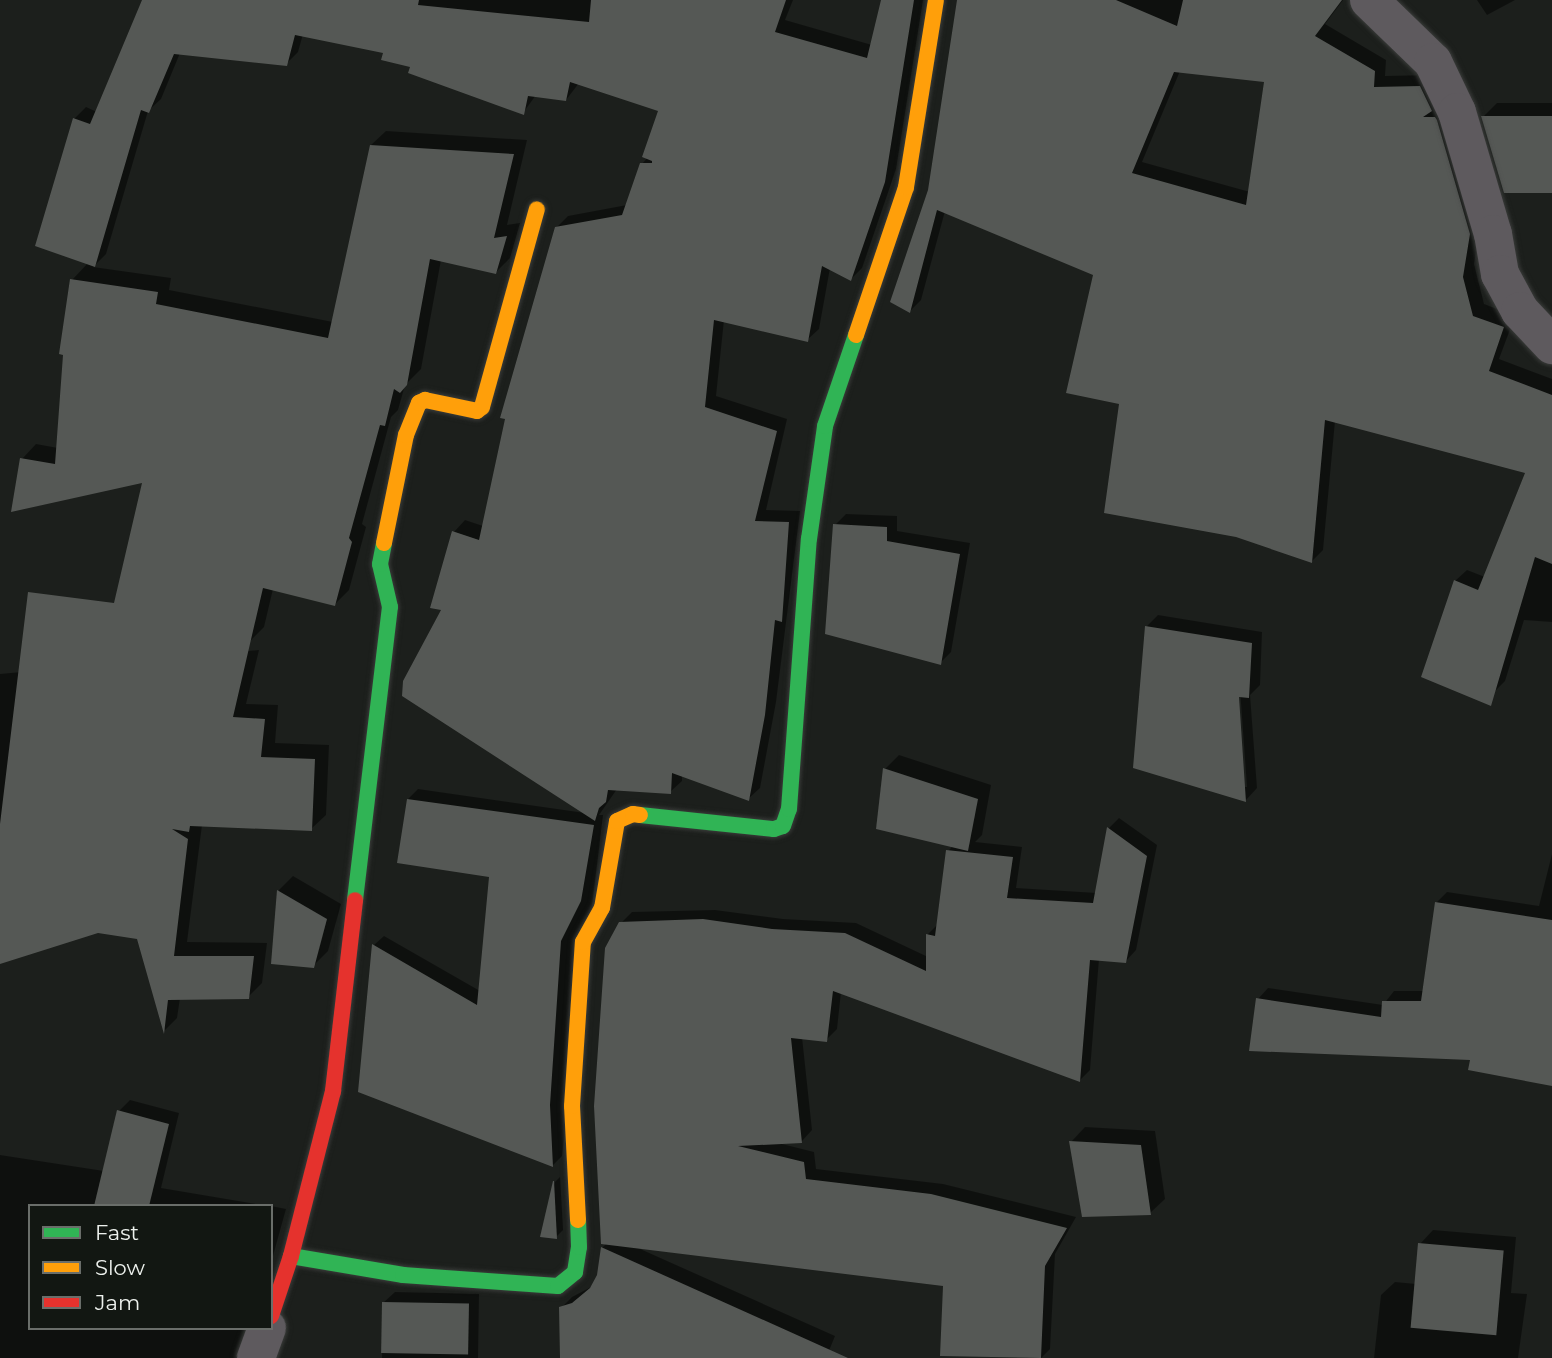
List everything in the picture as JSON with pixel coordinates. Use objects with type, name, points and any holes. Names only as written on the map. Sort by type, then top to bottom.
[{"type":"street","points":[[291,1255],[403,1275],[558,1286],[575,1272],[579,1247],[572,1106],[583,942],[602,908],[617,821],[633,814],[774,830],[783,826],[789,809],[799,707],[809,539],[825,426],[906,187],[936,0]]},
{"type":"street","points":[[1369,0],[1433,62],[1457,112],[1493,234],[1500,274],[1520,312],[1552,345]]},
{"type":"street","points":[[273,1311],[291,1255],[333,1091],[390,607],[380,564],[406,435],[412,415],[419,403],[425,400],[477,411],[482,407],[537,209]]},
{"type":"street","points":[[256,1358],[266,1330]]},
{"type":"building","points":[[142,0],[419,0],[418,5],[589,22],[591,0],[786,0],[775,32],[867,58],[881,0],[914,0],[885,182],[851,281],[822,266],[808,342],[714,320],[705,407],[777,431],[755,521],[789,522],[782,622],[775,620],[765,715],[749,801],[672,773],[671,794],[608,790],[606,802],[599,808],[595,821],[402,696],[403,681],[441,610],[430,608],[452,531],[479,540],[505,419],[500,418],[555,227],[622,215],[640,163],[652,163],[642,157],[658,111],[570,82],[566,101],[528,96],[524,115],[408,73],[410,67],[381,60],[383,53],[295,35],[287,66],[174,54],[149,113],[141,110],[95,267],[35,246],[73,118],[90,124]]},
{"type":"building","points":[[957,0],[1116,0],[1177,26],[1183,0],[1342,0],[1315,36],[1375,71],[1374,87],[1420,86],[1432,111],[1423,117],[1435,117],[1437,120],[1470,234],[1463,277],[1473,316],[1504,327],[1489,371],[1552,395],[1552,564],[1535,557],[1491,706],[1421,677],[1454,580],[1478,590],[1525,473],[1325,420],[1312,563],[1236,537],[1104,513],[1119,404],[1066,393],[1093,275],[937,210],[910,313],[890,302],[928,190]],"holes":[[[1174,72],[1264,82],[1246,205],[1132,173]]]},
{"type":"building","points":[[1481,116],[1552,116],[1552,193],[1504,193]]},
{"type":"building","points":[[370,145],[514,154],[494,238],[507,236],[496,274],[430,259],[407,385],[400,393],[394,389],[385,426],[380,425],[349,538],[352,542],[335,606],[263,588],[233,717],[265,719],[261,757],[315,759],[312,831],[190,826],[189,832],[172,829],[188,839],[174,956],[254,956],[249,999],[168,1000],[164,1034],[137,939],[98,933],[0,964],[0,824],[28,592],[114,603],[142,483],[11,512],[20,458],[55,464],[63,355],[59,354],[70,279],[158,292],[156,304],[328,338]]},
{"type":"building","points":[[833,524],[887,527],[887,541],[960,554],[941,665],[825,634]]},
{"type":"building","points":[[1145,626],[1252,643],[1249,698],[1239,697],[1246,802],[1133,768]]},
{"type":"building","points":[[883,768],[978,799],[968,851],[876,829]]},
{"type":"building","points":[[407,799],[594,825],[581,901],[561,941],[550,1105],[553,1167],[358,1092],[372,944],[477,1005],[489,877],[397,863]]},
{"type":"building","points":[[1107,827],[1147,856],[1126,963],[1090,960],[1080,1082],[833,991],[827,1042],[791,1038],[802,1143],[738,1146],[804,1162],[806,1179],[931,1194],[1067,1228],[1045,1266],[1041,1358],[940,1356],[943,1286],[601,1244],[594,1106],[605,948],[619,922],[703,919],[772,929],[845,933],[926,971],[926,934],[935,936],[946,850],[1013,857],[1007,898],[1093,903]]},
{"type":"building","points":[[277,890],[327,919],[314,968],[271,964]]},
{"type":"building","points":[[1435,902],[1552,920],[1552,1086],[1468,1070],[1470,1060],[1249,1051],[1256,998],[1381,1017],[1382,1001],[1421,1001]]},
{"type":"building","points":[[117,1110],[169,1124],[149,1204],[94,1204]]},
{"type":"building","points":[[1069,1141],[1141,1145],[1151,1215],[1082,1217]]},
{"type":"building","points":[[554,1181],[557,1239],[540,1237]]},
{"type":"building","points":[[1418,1243],[1504,1250],[1496,1335],[1411,1328]]},
{"type":"building","points":[[601,1247],[848,1358],[560,1358],[559,1307],[572,1303],[590,1288],[597,1275]]},
{"type":"building","points":[[382,1302],[469,1304],[468,1355],[381,1353]]},
{"type":"traffic: fast","points":[[640,815],[774,829],[783,826],[789,809],[809,539],[825,426],[856,335]]},
{"type":"traffic: fast","points":[[355,900],[390,607],[380,564],[384,543]]},
{"type":"traffic: fast","points":[[291,1256],[403,1275],[558,1286],[575,1272],[579,1247],[578,1220]]},
{"type":"traffic: slow","points":[[856,335],[906,187],[936,0]]},
{"type":"traffic: slow","points":[[384,543],[406,435],[419,403],[425,400],[477,411],[482,407],[537,209]]},
{"type":"traffic: slow","points":[[578,1220],[572,1106],[583,942],[602,908],[617,821],[633,814],[640,815]]},
{"type":"traffic: jam","points":[[273,1310],[291,1256],[333,1091],[355,900]]}]
